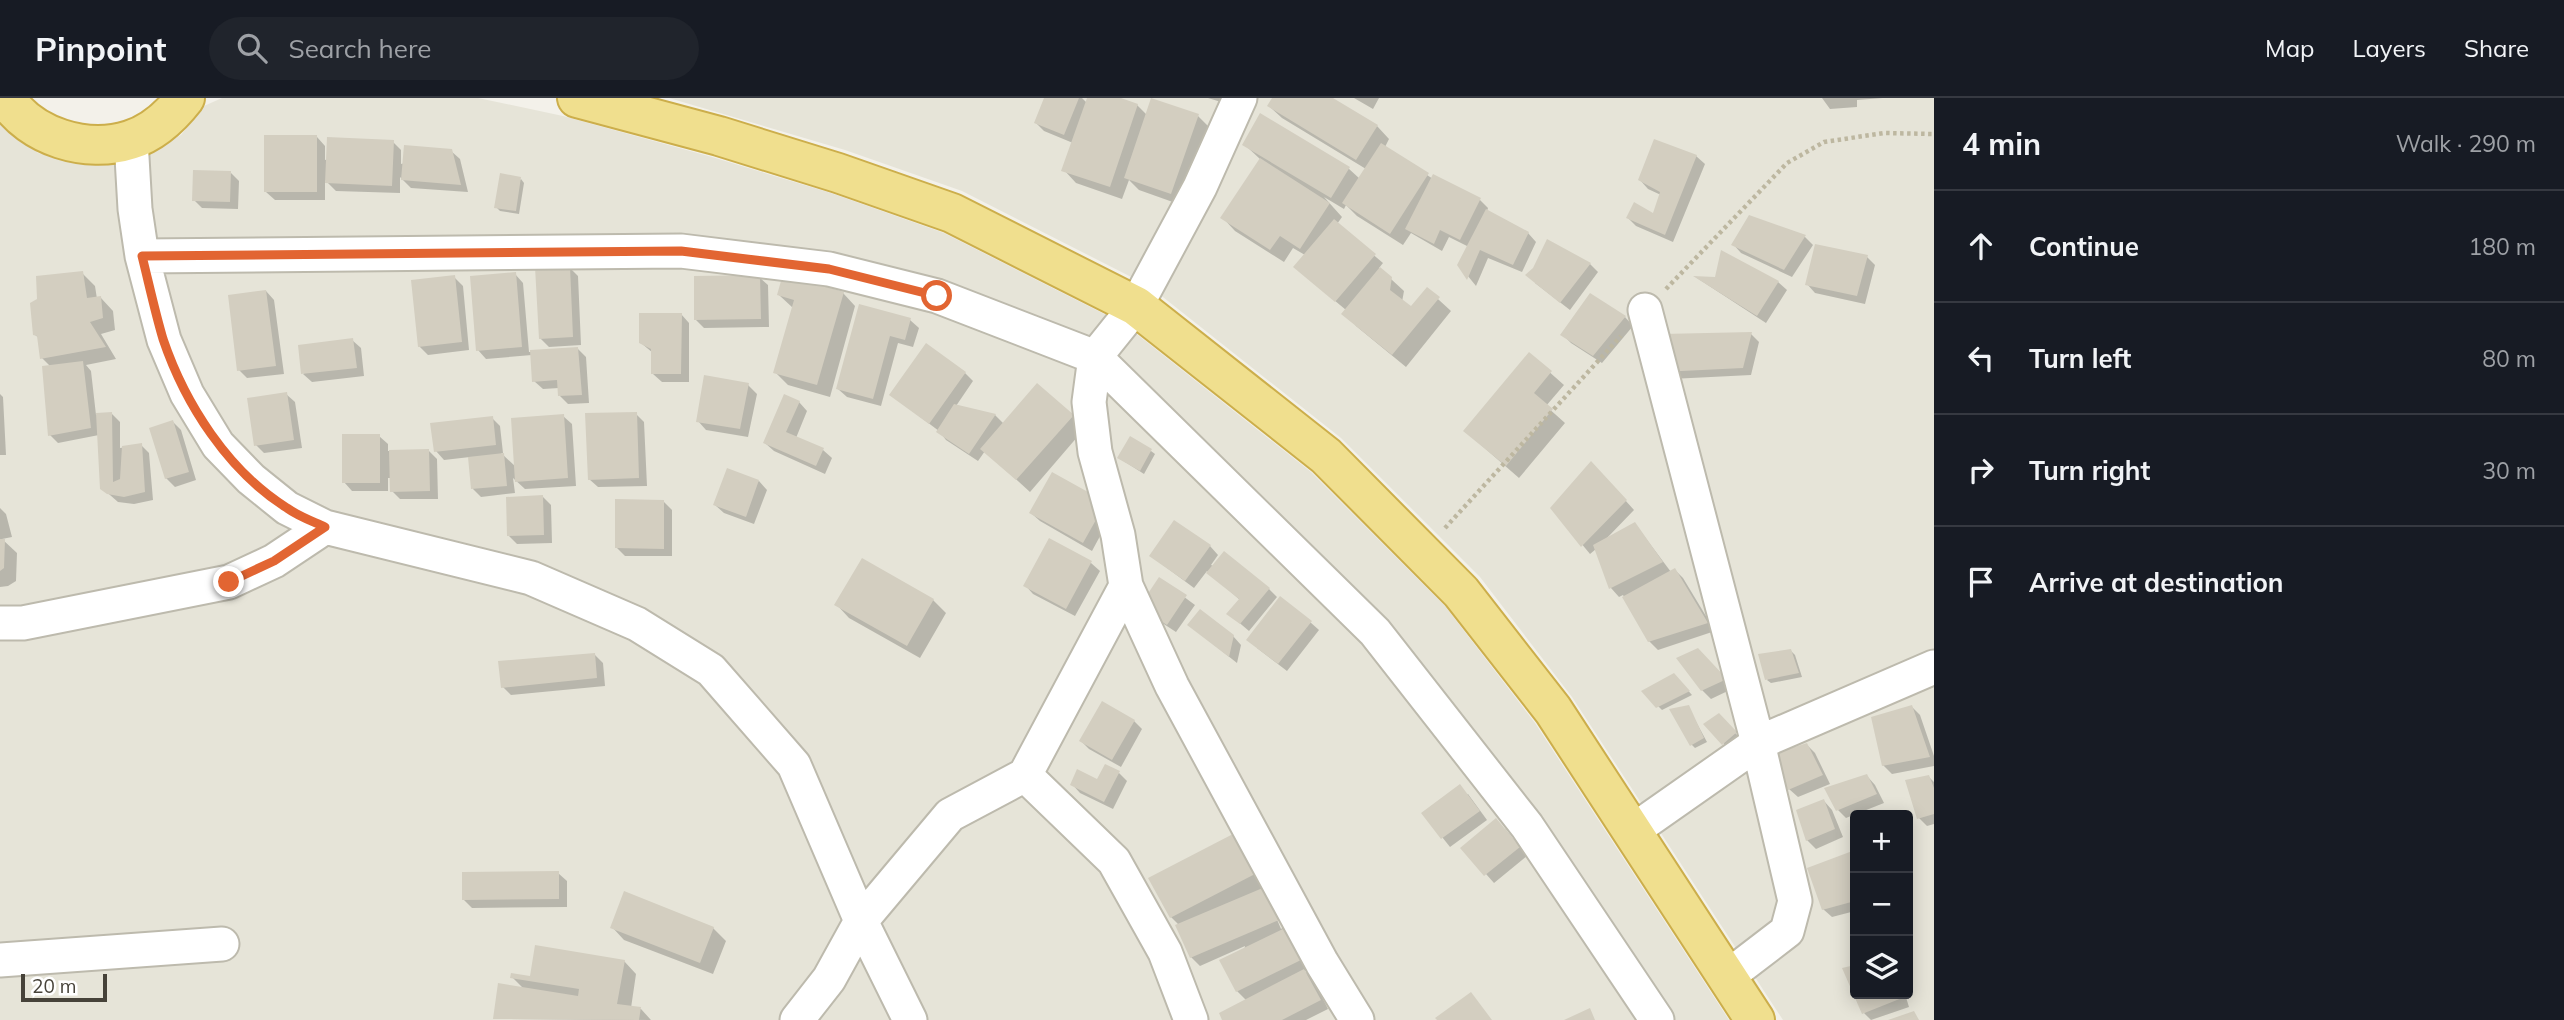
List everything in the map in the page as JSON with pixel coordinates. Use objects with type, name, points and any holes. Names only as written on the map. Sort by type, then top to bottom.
[{"type":"highway","points":[[6,98],[12,109],[47,134],[88,145],[131,140],[169,119],[186,98]]},
{"type":"highway","points":[[577,98],[745,144],[952,213],[1136,306],[1326,456],[1461,592],[1553,710],[1755,1020]]},
{"type":"street","points":[[1240,98],[1200,187],[1136,306],[1095,357],[1089,402],[1095,452],[1118,535],[1126,586],[1172,686],[1322,963],[1357,1020]]},
{"type":"street","points":[[131,140],[135,209],[142,256],[164,340],[187,394],[218,445],[251,479],[287,509],[325,527],[531,578],[637,624],[712,670],[794,765],[861,921],[910,1020]]},
{"type":"street","points":[[142,256],[681,251],[829,269],[923,292],[1095,357],[1375,632],[1527,826],[1657,1020]]},
{"type":"street","points":[[1645,310],[1758,743],[1795,901],[1787,931],[1727,977]]},
{"type":"street","points":[[0,624],[23,623],[229,582],[274,561],[325,527]]},
{"type":"street","points":[[797,1020],[829,979],[861,921],[950,815],[1026,775],[1126,586]]},
{"type":"street","points":[[1631,832],[1758,743],[1934,667]]},
{"type":"street","points":[[1026,775],[1114,861],[1165,952],[1191,1020]]},
{"type":"street","points":[[0,960],[222,944]]},
{"type":"shaded area","points":[[222,98],[478,98],[563,116],[831,193],[944,233],[1124,324],[1311,472],[1445,606],[1535,723],[1729,1020],[0,1020],[0,124],[38,153],[87,165],[137,159],[181,135],[204,106]]},
{"type":"shaded area","points":[[669,98],[1934,98],[1934,1020],[1783,1020],[1572,697],[1480,577],[1341,438],[1149,286],[962,191],[845,150]]},
{"type":"building","points":[[1044,98],[1079,98],[1064,135],[1034,123]]},
{"type":"building","points":[[1087,98],[1121,98],[1138,104],[1110,187],[1061,171]]},
{"type":"building","points":[[1151,98],[1199,114],[1171,194],[1124,178]]},
{"type":"building","points":[[1272,98],[1333,98],[1378,125],[1356,160],[1267,106]]},
{"type":"building","points":[[1260,113],[1350,167],[1331,198],[1242,145]]},
{"type":"building","points":[[264,135],[317,135],[317,192],[264,192]]},
{"type":"building","points":[[327,137],[394,140],[392,186],[325,183]]},
{"type":"building","points":[[1654,139],[1697,155],[1665,235],[1626,218],[1634,202],[1653,213],[1660,192],[1638,180]]},
{"type":"building","points":[[1381,143],[1429,173],[1390,234],[1342,203]]},
{"type":"building","points":[[404,145],[452,149],[461,185],[401,180]]},
{"type":"building","points":[[1260,158],[1330,203],[1300,249],[1280,236],[1270,250],[1220,218]]},
{"type":"building","points":[[193,170],[231,171],[230,202],[192,201]]},
{"type":"building","points":[[500,173],[521,177],[516,211],[494,208]]},
{"type":"building","points":[[1433,174],[1481,198],[1460,240],[1440,230],[1434,244],[1405,229]]},
{"type":"building","points":[[1486,209],[1529,232],[1513,265],[1480,250],[1467,280],[1457,265]]},
{"type":"building","points":[[1749,215],[1806,235],[1784,270],[1731,245]]},
{"type":"building","points":[[1334,219],[1376,254],[1335,302],[1293,267]]},
{"type":"building","points":[[1547,239],[1591,263],[1560,303],[1525,275],[1533,268]]},
{"type":"building","points":[[1815,244],[1868,255],[1857,296],[1805,285]]},
{"type":"building","points":[[1721,250],[1779,281],[1757,316],[1693,276],[1715,277]]},
{"type":"building","points":[[570,266],[573,337],[539,339],[535,267]]},
{"type":"building","points":[[1380,267],[1392,277],[1390,290],[1411,306],[1427,287],[1440,297],[1392,355],[1341,314]]},
{"type":"building","points":[[83,271],[87,298],[101,296],[103,318],[90,322],[106,347],[40,359],[37,336],[33,335],[30,303],[37,299],[36,276]]},
{"type":"building","points":[[516,272],[522,347],[476,351],[470,276]]},
{"type":"building","points":[[783,274],[844,292],[817,385],[773,373],[794,300],[777,295]]},
{"type":"building","points":[[455,275],[462,342],[418,347],[411,280]]},
{"type":"building","points":[[760,275],[761,319],[694,320],[694,276]]},
{"type":"building","points":[[266,290],[276,366],[237,371],[228,295]]},
{"type":"building","points":[[1590,293],[1626,316],[1593,356],[1560,335]]},
{"type":"building","points":[[859,304],[911,318],[905,340],[890,336],[873,399],[836,389]]},
{"type":"building","points":[[639,313],[682,313],[681,374],[651,374],[651,349],[639,343]]},
{"type":"building","points":[[1752,332],[1743,368],[1661,372],[1662,334]]},
{"type":"building","points":[[353,338],[357,368],[301,374],[298,345]]},
{"type":"building","points":[[926,343],[966,372],[929,424],[889,395]]},
{"type":"building","points":[[578,347],[582,395],[558,396],[557,380],[532,382],[530,350]]},
{"type":"building","points":[[1529,352],[1552,371],[1534,393],[1553,409],[1506,466],[1463,431]]},
{"type":"building","points":[[83,361],[91,428],[48,436],[42,366]]},
{"type":"building","points":[[704,375],[749,383],[740,429],[696,422]]},
{"type":"building","points":[[1037,383],[1074,415],[1016,480],[980,449]]},
{"type":"building","points":[[287,392],[294,440],[254,446],[247,398]]},
{"type":"building","points":[[784,394],[800,401],[786,432],[824,448],[816,466],[763,443]]},
{"type":"building","points":[[954,404],[996,414],[969,454],[936,432]]},
{"type":"building","points":[[112,412],[113,482],[120,479],[122,446],[142,443],[145,492],[124,497],[107,494],[100,489],[96,413]]},
{"type":"building","points":[[637,412],[639,478],[588,480],[585,413]]},
{"type":"building","points":[[564,414],[568,478],[515,482],[511,418]]},
{"type":"building","points":[[493,416],[496,445],[434,452],[430,423]]},
{"type":"building","points":[[173,420],[189,472],[165,479],[149,428]]},
{"type":"building","points":[[342,434],[380,434],[380,483],[342,483]]},
{"type":"building","points":[[1130,436],[1152,449],[1140,471],[1117,458]]},
{"type":"building","points":[[429,449],[430,491],[390,492],[389,450]]},
{"type":"building","points":[[504,453],[507,486],[471,489],[468,457]]},
{"type":"building","points":[[1591,461],[1627,500],[1581,547],[1550,508]]},
{"type":"building","points":[[727,468],[759,480],[746,517],[713,505]]},
{"type":"building","points":[[1052,472],[1106,502],[1083,543],[1029,513]]},
{"type":"building","points":[[543,495],[544,535],[507,536],[506,497]]},
{"type":"building","points":[[615,499],[664,500],[664,549],[615,548]]},
{"type":"building","points":[[1174,520],[1211,545],[1185,581],[1149,556]]},
{"type":"building","points":[[1635,522],[1663,562],[1609,589],[1593,545]]},
{"type":"building","points":[[1049,538],[1092,561],[1066,609],[1023,586]]},
{"type":"building","points":[[0,539],[5,539],[4,568],[0,571]]},
{"type":"building","points":[[1224,551],[1270,588],[1240,624],[1226,614],[1239,599],[1206,573]]},
{"type":"building","points":[[862,558],[934,599],[907,646],[834,605]]},
{"type":"building","points":[[1675,568],[1708,623],[1648,642],[1622,597]]},
{"type":"building","points":[[1159,577],[1187,595],[1167,625],[1139,607]]},
{"type":"building","points":[[1280,596],[1312,621],[1278,664],[1246,640]]},
{"type":"building","points":[[1200,609],[1234,635],[1229,657],[1187,625]]},
{"type":"building","points":[[1698,648],[1727,679],[1701,691],[1676,658]]},
{"type":"building","points":[[1791,649],[1799,673],[1765,680],[1758,654]]},
{"type":"building","points":[[595,653],[597,678],[501,688],[498,661]]},
{"type":"building","points":[[1674,673],[1690,691],[1656,708],[1641,691]]},
{"type":"building","points":[[1102,701],[1135,720],[1112,760],[1079,741]]},
{"type":"building","points":[[1689,705],[1704,738],[1690,746],[1669,709]]},
{"type":"building","points":[[1912,705],[1930,757],[1882,766],[1871,717]]},
{"type":"building","points":[[1719,713],[1737,732],[1722,745],[1703,724]]},
{"type":"building","points":[[1807,743],[1823,775],[1788,790],[1773,754]]},
{"type":"building","points":[[1105,764],[1120,771],[1104,802],[1070,785],[1077,769],[1097,779]]},
{"type":"building","points":[[1867,774],[1877,794],[1836,811],[1824,788]]},
{"type":"building","points":[[1929,775],[1934,788],[1934,814],[1917,819],[1905,780]]},
{"type":"building","points":[[1460,784],[1480,811],[1441,839],[1421,813]]},
{"type":"building","points":[[1824,799],[1835,829],[1806,841],[1796,810]]},
{"type":"building","points":[[1496,818],[1520,847],[1484,876],[1460,848]]},
{"type":"building","points":[[1233,834],[1255,874],[1170,918],[1148,878]]},
{"type":"building","points":[[1850,852],[1850,902],[1822,910],[1807,868]]},
{"type":"building","points":[[559,871],[559,899],[462,900],[462,872]]},
{"type":"building","points":[[1265,887],[1279,920],[1190,958],[1175,925]]},
{"type":"building","points":[[624,891],[714,927],[700,963],[610,928]]},
{"type":"building","points":[[1287,927],[1303,959],[1236,992],[1219,960]]},
{"type":"building","points":[[535,945],[625,960],[617,1004],[641,1007],[639,1020],[493,1019],[498,983],[578,996],[579,989],[510,978],[511,973],[530,976]]},
{"type":"building","points":[[1850,966],[1850,986],[1842,968]]},
{"type":"building","points":[[1304,969],[1321,1000],[1282,1020],[1222,1020],[1219,1013]]},
{"type":"building","points":[[1471,992],[1492,1020],[1435,1018]]},
{"type":"building","points":[[1855,999],[1900,999],[1862,1014]]},
{"type":"building","points":[[1590,1008],[1595,1020],[1564,1020]]},
{"type":"building","points":[[1914,1011],[1919,1020],[1888,1020]]},
{"type":"route","points":[[229,582],[274,561],[325,527],[287,509],[251,479],[218,445],[187,394],[164,340],[142,256],[681,251],[829,269],[937,296]]}]
